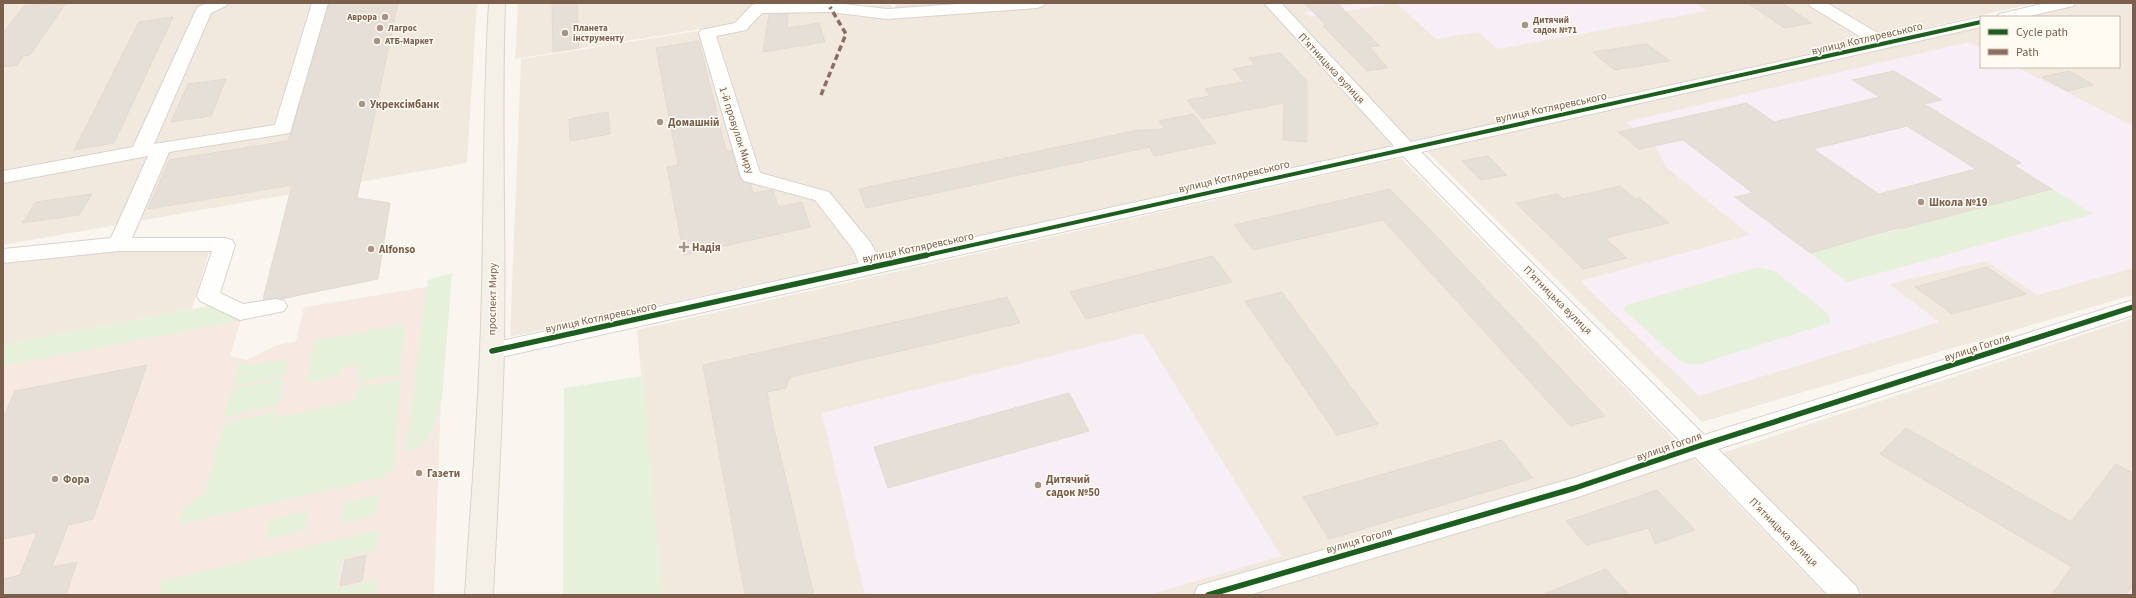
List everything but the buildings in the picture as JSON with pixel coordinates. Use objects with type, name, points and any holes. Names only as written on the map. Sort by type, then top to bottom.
[{"type":"main road","name":"проспект Миру","points":[[479,595],[492,351],[495,167],[494,64],[497,3]]},
{"type":"street","points":[[140,153],[204,10],[220,3]]},
{"type":"street","points":[[3,177],[161,148],[283,130],[320,3]]},
{"type":"street","name":"1-й провулок Миру","points":[[872,267],[863,247],[822,196],[751,177],[707,33],[740,26],[757,6],[830,7],[887,14],[939,7],[1037,3]]},
{"type":"street","name":"Пʼятницька вулиця","points":[[1272,3],[1406,148],[1676,420],[1699,446],[1846,595]]},
{"type":"street","points":[[1816,3],[1884,44]]},
{"type":"street","points":[[2009,16],[2067,3]]},
{"type":"street","name":"вулиця Котляревського","points":[[492,351],[1980,22]]},
{"type":"street","points":[[119,244],[161,148]]},
{"type":"street","points":[[3,256],[119,244],[225,245],[208,296],[240,312],[276,306]]},
{"type":"street","name":"вулиця Гоголя","points":[[1208,595],[1575,488],[1699,446],[2133,307]]},
{"type":"shaded area","points":[[3,3],[477,3],[467,163],[3,245]]},
{"type":"shaded area","points":[[518,3],[753,3],[751,8],[738,23],[515,59]]},
{"type":"shaded area","points":[[895,3],[986,3],[896,9]]},
{"type":"shaded area","points":[[1008,3],[1267,3],[1399,146],[510,337],[521,59],[737,25],[763,6],[845,7],[891,4],[892,11]]},
{"type":"shaded area","points":[[1269,3],[1806,3],[1874,43],[1410,143]]},
{"type":"shaded area","points":[[1362,3],[1396,3],[1310,17],[1305,12]]},
{"type":"shaded area","name":"Дитячий садок №71","points":[[1396,3],[1695,3],[1707,11],[1498,49],[1478,32],[1436,39]]},
{"type":"shaded area","points":[[1823,3],[2036,3],[1882,37]]},
{"type":"shaded area","name":"Школа №19","points":[[2058,3],[2133,3],[2133,295],[1702,422],[1427,152],[1980,21],[1980,68],[2120,68],[2120,16],[2003,16]]},
{"type":"shaded area","name":"Школа №19","points":[[1969,42],[1980,48],[1980,68],[2019,68],[2133,126],[2133,268],[2037,295],[1986,261],[1889,284],[1939,322],[1699,396],[1580,281],[1750,235],[1667,168],[1655,146],[1626,122]]},
{"type":"shaded area","points":[[1401,158],[1826,595],[662,595],[637,330]]},
{"type":"shaded area","points":[[210,249],[192,309],[6,344],[3,346],[3,261],[118,250]]},
{"type":"shaded area","points":[[445,284],[434,595],[3,595],[3,346],[6,344],[214,305],[241,320],[230,356],[247,360],[278,345],[296,341],[304,307]]},
{"type":"shaded area","points":[[2133,318],[2133,595],[1864,595],[1722,453]]},
{"type":"shaded area","name":"Дитячий садок №50","points":[[1143,333],[1281,556],[1148,595],[865,595],[822,413]]},
{"type":"green space","points":[[2052,189],[2093,214],[1847,282],[1810,253]]},
{"type":"green space","points":[[1758,267],[1776,272],[1826,312],[1830,318],[1829,323],[1700,364],[1688,364],[1679,360],[1624,310],[1626,305]]},
{"type":"green space","points":[[452,273],[442,399],[431,431],[426,439],[421,445],[406,451],[428,280]]},
{"type":"green space","points":[[214,305],[241,320],[3,366],[3,346],[6,344]]},
{"type":"green space","points":[[405,324],[400,374],[358,382],[359,364],[341,369],[339,375],[307,382],[315,341]]},
{"type":"green space","points":[[288,360],[284,375],[233,386],[239,362],[249,365]]},
{"type":"green space","points":[[643,376],[662,595],[563,595],[564,388]]},
{"type":"green space","points":[[284,378],[278,405],[224,417],[231,389]]},
{"type":"green space","points":[[401,380],[394,466],[391,472],[384,477],[179,524],[183,509],[206,492],[223,424],[278,411],[276,418],[355,400],[357,388]]},
{"type":"green space","points":[[379,495],[376,514],[341,523],[344,503]]},
{"type":"green space","points":[[308,511],[305,530],[266,539],[270,520]]},
{"type":"green space","points":[[379,530],[376,550],[342,558],[337,589],[377,580],[376,595],[159,595],[162,581]]},
{"type":"marked path","points":[[821,95],[846,34],[830,7]]},
{"type":"cycle path","points":[[492,351],[1980,22]]},
{"type":"cycle path","points":[[1208,595],[1575,488],[1699,446],[2133,307]]},
{"type":"place","name":"Аврора","points":[[385,17]]},
{"type":"place","name":"Дитячий садок №71","points":[[1525,25]]},
{"type":"place","name":"Лагрос","points":[[380,28]]},
{"type":"place","name":"Планета інструменту","points":[[565,33]]},
{"type":"place","name":"АТБ-Маркет","points":[[377,41]]},
{"type":"place","name":"Укрексімбанк","points":[[362,104]]},
{"type":"place","name":"Домашній","points":[[660,122]]},
{"type":"place","name":"Школа №19","points":[[1921,202]]},
{"type":"place","name":"Надія","points":[[684,247]]},
{"type":"place","name":"Alfonso","points":[[371,249]]},
{"type":"place","name":"Газети","points":[[419,473]]},
{"type":"place","name":"Фора","points":[[55,479]]},
{"type":"place","name":"Дитячий садок №50","points":[[1038,485]]}]
